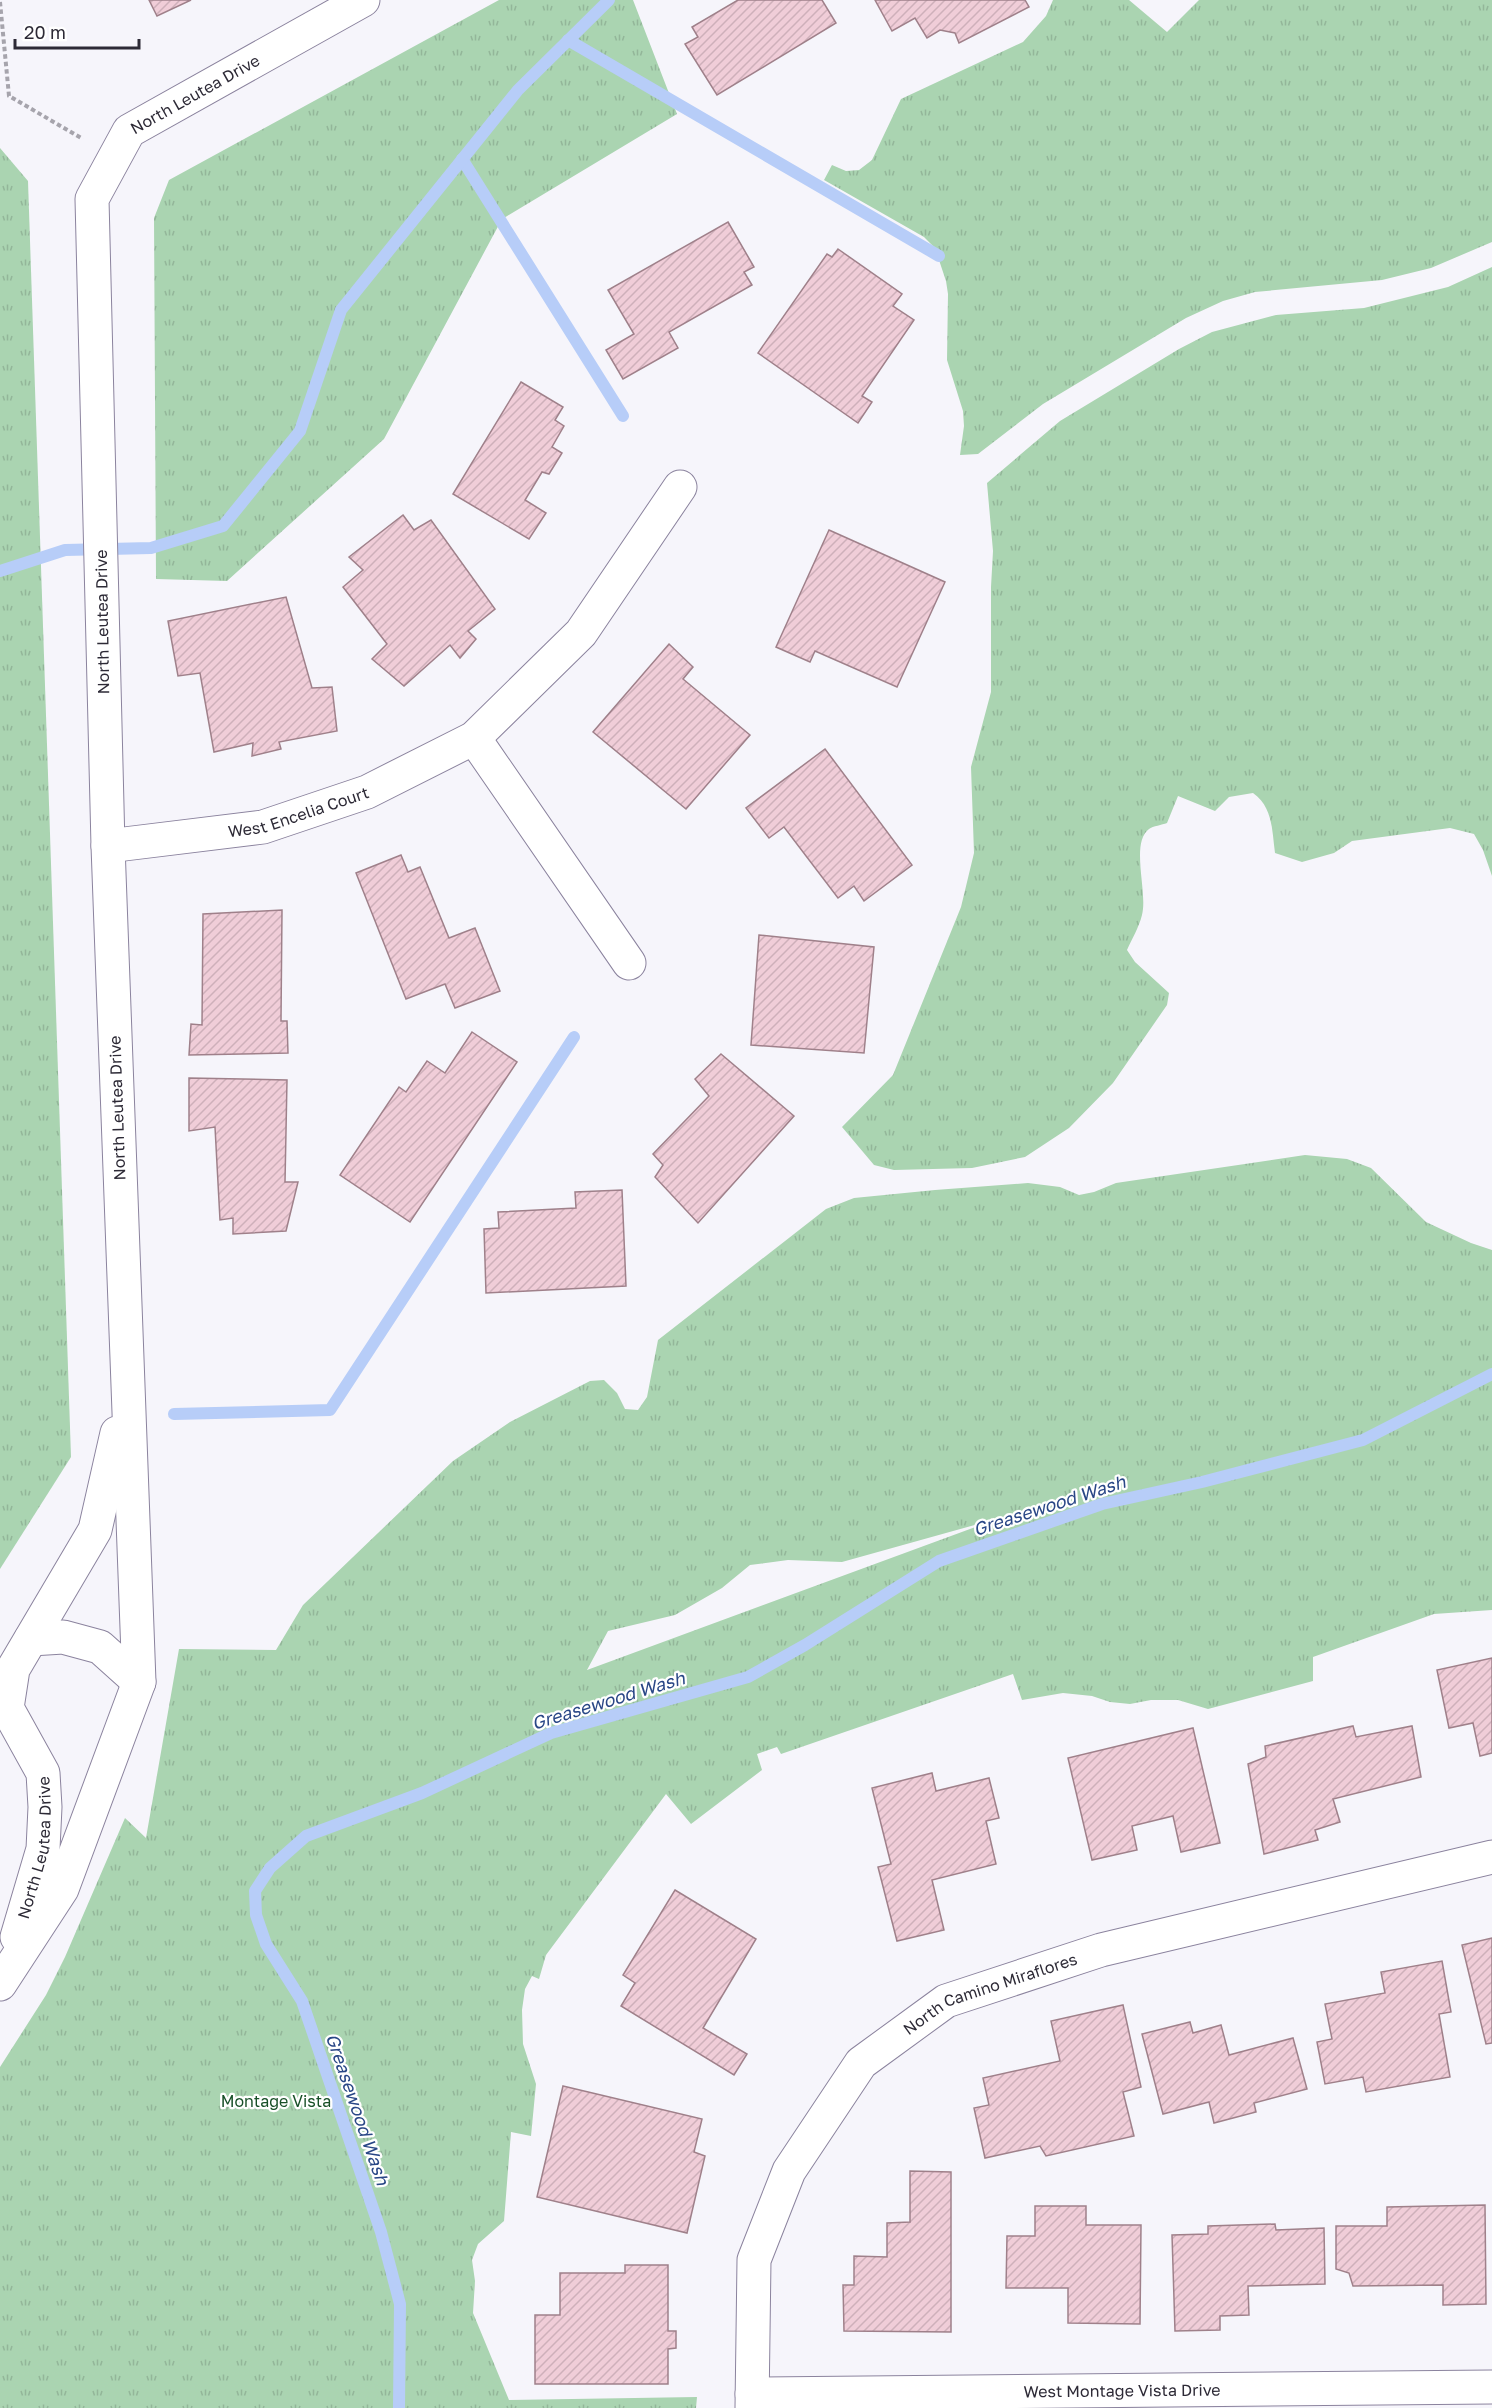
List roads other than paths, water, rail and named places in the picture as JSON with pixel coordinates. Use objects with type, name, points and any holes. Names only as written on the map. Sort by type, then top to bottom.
[{"type":"street","name":"North Leutea Drive","points":[[2,1981],[62,1888],[139,1683],[108,846],[92,199],[129,131],[363,0]]},
{"type":"street","name":"West Encelia Court","points":[[108,846],[263,827],[367,792],[474,738],[581,633],[680,487]]},
{"type":"street","points":[[474,738],[629,963]]},
{"type":"street","name":"North Leutea Drive","points":[[2,1981],[43,1849],[45,1808],[43,1773],[7,1708],[13,1669],[95,1530],[127,1390]]},
{"type":"street","points":[[31,1639],[63,1637],[100,1647],[139,1683]]},
{"type":"street","name":"North Camino Miraflores","points":[[752,2401],[754,2260],[789,2171],[861,2063],[946,2001],[1101,1950],[1492,1857]]},
{"type":"street","name":"West Montage Vista Drive","points":[[752,2401],[1492,2387]]},
{"type":"waterway","points":[[0,571],[65,550],[151,548],[223,526],[300,431],[341,310],[518,90],[609,0]]},
{"type":"waterway","points":[[568,40],[939,256]]},
{"type":"waterway","points":[[462,159],[623,416]]},
{"type":"waterway","points":[[174,1414],[330,1410],[574,1037]]},
{"type":"waterway","name":"Greasewood Wash","points":[[399,2408],[400,2304],[381,2232],[302,2001],[266,1944],[256,1915],[255,1891],[270,1868],[306,1836],[422,1793],[551,1733],[748,1677],[805,1645],[939,1561],[1102,1504],[1202,1482],[1363,1440],[1492,1374]]},
{"type":"park label","name":"Montage Vista","points":[[276,2101]]}]
